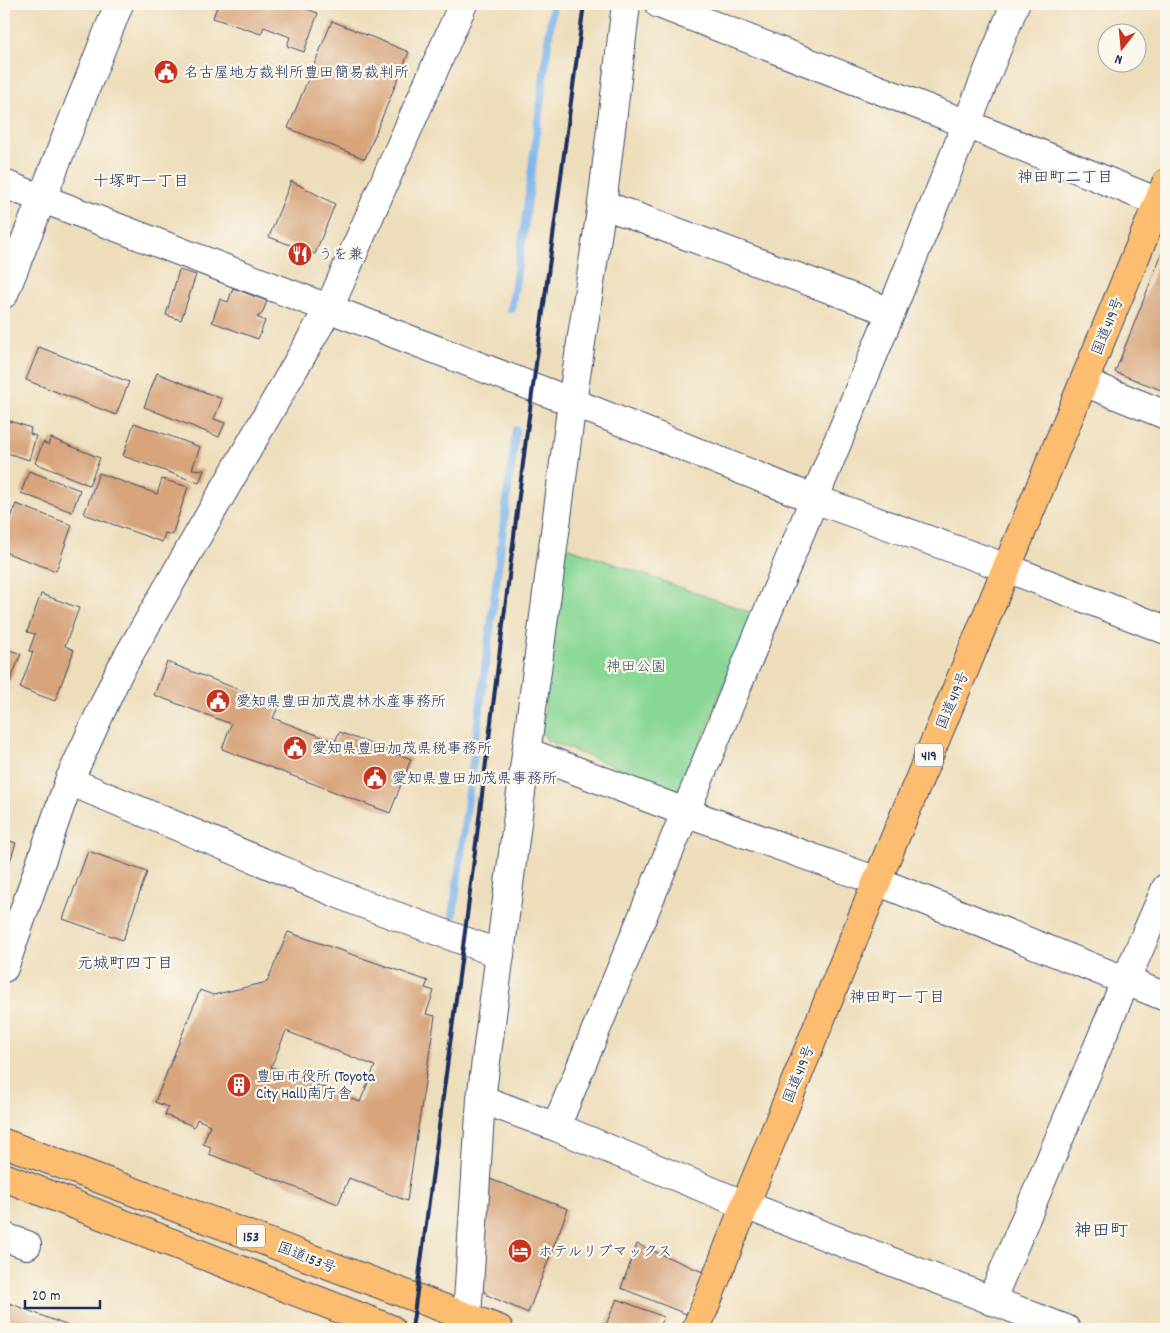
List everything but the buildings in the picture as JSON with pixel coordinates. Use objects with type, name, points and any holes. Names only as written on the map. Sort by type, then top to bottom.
[{"type":"highway","name":"国道419号","points":[[696,1329],[877,881],[1162,192]]},
{"type":"highway","name":"国道153号","points":[[4,1143],[498,1329]]},
{"type":"highway","name":"153","points":[[4,1177],[391,1329]]},
{"type":"street","points":[[4,294],[119,4]]},
{"type":"street","points":[[4,968],[69,782],[119,672],[329,308],[463,4]]},
{"type":"street","points":[[467,1317],[481,1099],[572,402],[602,204],[626,4]]},
{"type":"street","points":[[658,4],[968,124],[1162,192]]},
{"type":"street","points":[[556,1127],[968,124],[1015,4]]},
{"type":"street","points":[[4,184],[572,402],[814,499],[1007,568],[1166,630]]},
{"type":"street","points":[[602,204],[891,312]]},
{"type":"street","points":[[1084,382],[1166,414]]},
{"type":"street","points":[[527,752],[685,812],[877,881],[1166,997]]},
{"type":"street","points":[[69,782],[358,902],[500,954]]},
{"type":"street","points":[[991,1301],[1166,888]]},
{"type":"street","points":[[481,1099],[556,1127],[745,1205],[1066,1329]]},
{"type":"green space","name":"神田公園","points":[[567,547],[752,613],[684,785],[675,790],[547,740],[542,732],[560,572]]},
{"type":"waterway","points":[[511,309],[525,223],[553,4]]},
{"type":"waterway","points":[[453,915],[516,430]]},
{"type":"railway","points":[[412,1329],[466,924],[526,439],[584,4]]},
{"type":"place","name":"名古屋地方裁判所豊田簡易裁判所","points":[[166,72]]},
{"type":"place","name":"うを兼","points":[[300,254]]},
{"type":"place","name":"愛知県豊田加茂農林水産事務所","points":[[218,701]]},
{"type":"place","name":"愛知県豊田加茂県税事務所","points":[[295,748]]},
{"type":"place","name":"愛知県豊田加茂県事務所","points":[[375,778]]},
{"type":"place","name":"豊田市役所 (Toyota City Hall)南庁舎","points":[[239,1085]]},
{"type":"place","name":"ホテルリブマックス","points":[[520,1251]]},
{"type":"district","name":"神田町二丁目","points":[[1065,176]]},
{"type":"district","name":"十塚町一丁目","points":[[141,180]]},
{"type":"district","name":"元城町四丁目","points":[[125,962]]},
{"type":"district","name":"神田町一丁目","points":[[897,996]]},
{"type":"district","name":"神田町","points":[[1101,1230]]}]
